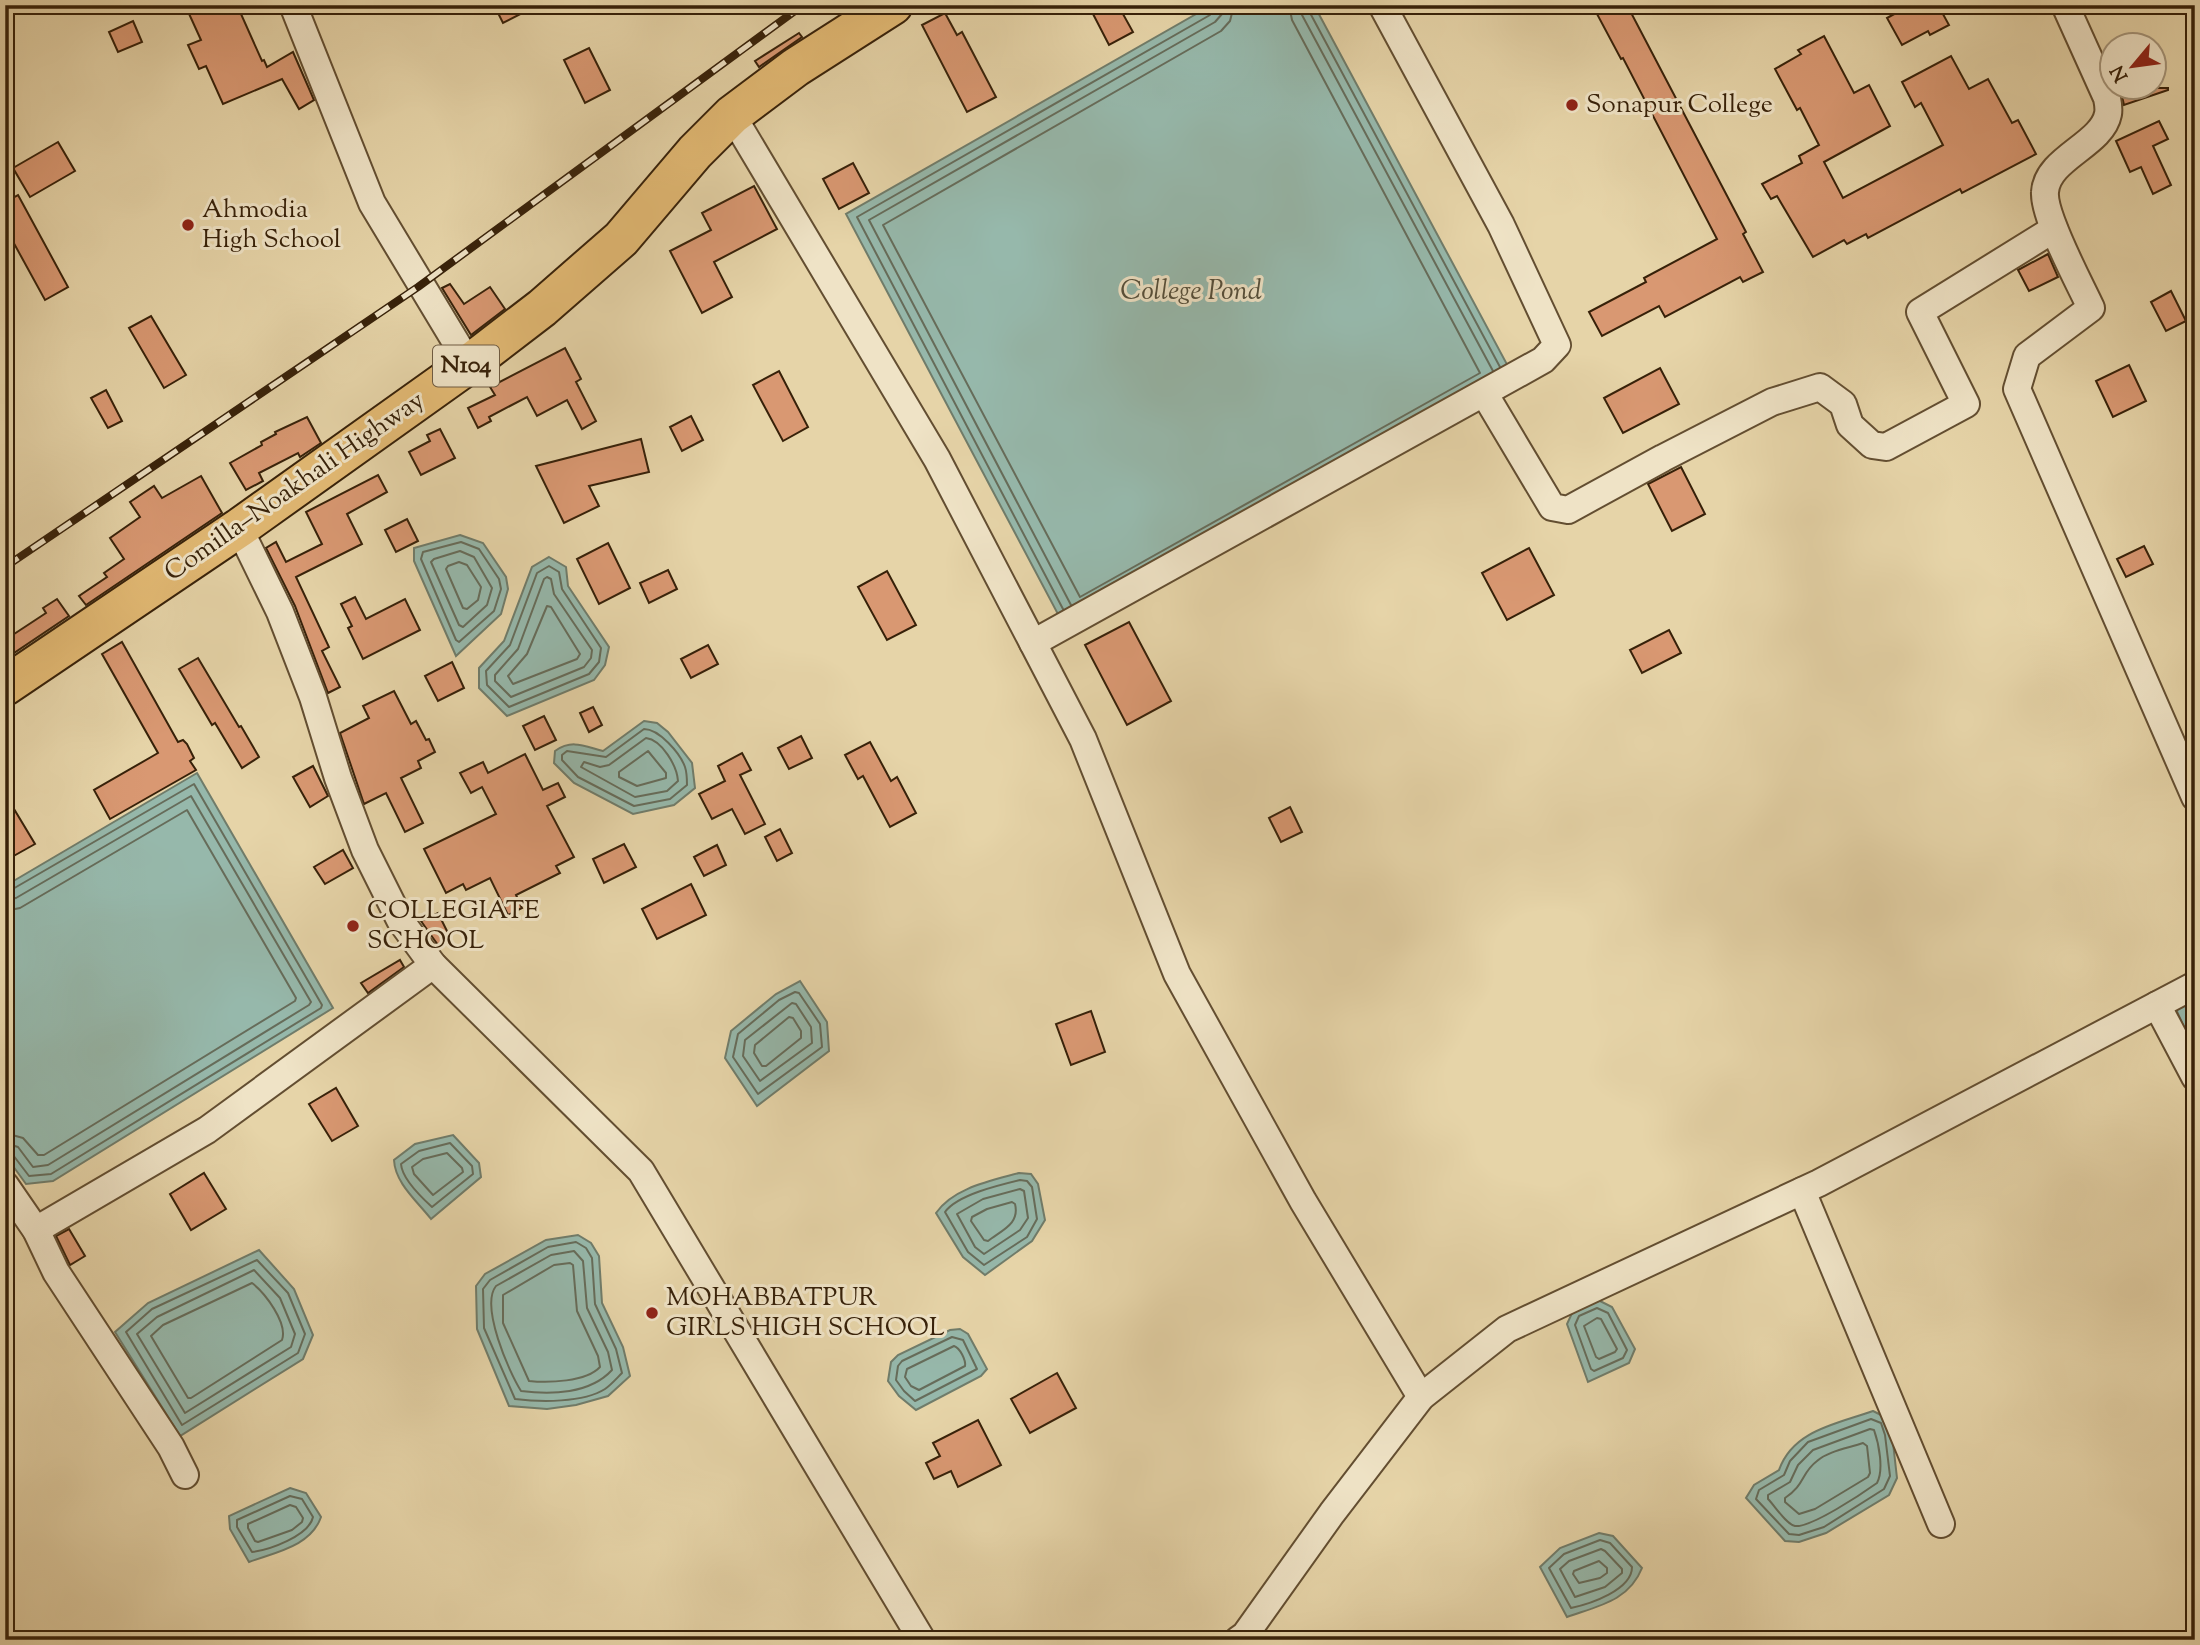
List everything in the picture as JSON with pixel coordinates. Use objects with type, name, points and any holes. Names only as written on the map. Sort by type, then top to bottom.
[{"type":"highway","name":"Comilla–Noakhali Highway","points":[[5,686],[239,528],[542,308],[621,239],[695,152],[732,115],[796,67],[893,5]]},
{"type":"street","points":[[293,5],[372,203],[469,363]]},
{"type":"street","points":[[1033,643],[1543,360],[1557,345],[1501,225],[1382,5]]},
{"type":"street","points":[[2065,5],[2107,98],[2109,113],[2103,126],[2050,176],[2045,194],[2054,229],[2091,309],[2027,356],[2017,389],[2195,797]]},
{"type":"street","points":[[732,115],[937,459],[1083,739],[1177,974],[1303,1201],[1421,1397]]},
{"type":"street","points":[[1490,403],[1552,507],[1568,510],[1772,402],[1820,387],[1843,404],[1850,425],[1872,445],[1886,447],[1966,404],[1920,312],[2054,229]]},
{"type":"street","points":[[239,528],[280,612],[309,685],[338,778],[365,849],[400,920],[433,965],[641,1171],[922,1640]]},
{"type":"street","points":[[36,1230],[207,1130],[433,965]]},
{"type":"street","points":[[1244,1638],[1332,1513],[1421,1397],[1507,1329],[1802,1191],[2195,985]]},
{"type":"street","points":[[2157,1004],[2195,1077]]},
{"type":"street","points":[[5,1185],[36,1230],[56,1272],[171,1447],[185,1475]]},
{"type":"street","points":[[1802,1191],[1941,1524]]},
{"type":"water","name":"College Pond","points":[[1212,5],[1314,5],[1517,383],[1069,635],[846,214]]},
{"type":"water","points":[[460,535],[483,543],[506,577],[508,589],[501,614],[456,656],[414,561],[414,548]]},
{"type":"water","points":[[549,557],[566,567],[568,586],[609,647],[605,665],[594,680],[507,716],[479,688],[479,668],[504,641],[532,567]]},
{"type":"water","points":[[644,721],[657,723],[668,732],[692,763],[695,788],[674,805],[633,814],[574,783],[554,763],[555,751],[561,747],[578,745],[603,751]]},
{"type":"water","points":[[197,773],[333,1008],[53,1181],[26,1184],[5,1155],[5,886]]},
{"type":"water","points":[[800,981],[827,1022],[829,1051],[757,1106],[725,1058],[731,1031],[776,994]]},
{"type":"water","points":[[2195,993],[2195,1053],[2176,1009]]},
{"type":"water","points":[[453,1135],[479,1163],[481,1177],[431,1219],[402,1184],[394,1160],[415,1144]]},
{"type":"water","points":[[1019,1173],[1031,1174],[1038,1184],[1045,1220],[1032,1241],[985,1275],[963,1257],[936,1213],[943,1204],[962,1191]]},
{"type":"water","points":[[578,1235],[591,1243],[599,1256],[602,1303],[623,1347],[630,1376],[608,1396],[576,1405],[547,1409],[509,1406],[477,1329],[476,1286],[485,1274],[546,1240]]},
{"type":"water","points":[[259,1250],[294,1289],[313,1335],[303,1359],[180,1436],[115,1332],[148,1303]]},
{"type":"water","points":[[1598,1300],[1612,1307],[1635,1349],[1629,1363],[1588,1382],[1567,1324],[1573,1311]]},
{"type":"water","points":[[960,1329],[968,1334],[987,1369],[981,1376],[916,1410],[899,1396],[888,1381],[891,1362],[898,1355],[950,1330]]},
{"type":"water","points":[[1873,1411],[1887,1418],[1892,1434],[1897,1478],[1889,1495],[1826,1533],[1799,1542],[1785,1541],[1746,1498],[1754,1485],[1779,1470],[1786,1457],[1805,1437]]},
{"type":"water","points":[[290,1488],[306,1493],[321,1517],[316,1527],[291,1547],[249,1562],[230,1529],[229,1516]]},
{"type":"water","points":[[1599,1533],[1613,1536],[1642,1568],[1621,1595],[1567,1617],[1540,1567],[1560,1548]]},
{"type":"building","points":[[185,5],[237,5],[262,61],[264,60],[267,67],[293,52],[314,100],[299,109],[282,79],[223,104],[206,66],[199,69],[188,45],[201,40]]},
{"type":"building","points":[[494,5],[538,5],[503,23]]},
{"type":"building","points":[[1099,5],[1118,5],[1133,32],[1109,45],[1091,10]]},
{"type":"building","points":[[1614,5],[1627,5],[1746,232],[1743,234],[1763,272],[1743,282],[1740,277],[1665,317],[1659,306],[1602,336],[1589,312],[1646,282],[1644,278],[1717,239],[1623,58],[1621,59],[1597,14]]},
{"type":"building","points":[[1919,5],[1938,5],[1949,25],[1930,35],[1928,31],[1902,45],[1887,18],[1907,7],[1909,11]]},
{"type":"building","points":[[945,13],[957,35],[962,32],[996,97],[967,112],[922,25]]},
{"type":"building","points":[[133,21],[142,42],[118,52],[109,32]]},
{"type":"building","points":[[799,33],[802,37],[759,67],[755,61]]},
{"type":"building","points":[[1824,36],[1854,93],[1869,85],[1890,126],[1824,162],[1843,198],[1943,145],[1921,103],[1915,107],[1902,82],[1951,56],[1969,89],[1988,79],[2012,123],[2018,120],[2036,154],[1962,193],[1960,189],[1868,238],[1866,234],[1847,244],[1844,240],[1813,257],[1777,196],[1771,199],[1762,184],[1802,163],[1799,156],[1819,145],[1775,69],[1801,54],[1798,50]]},
{"type":"building","points":[[589,48],[610,90],[585,103],[564,60]]},
{"type":"building","points":[[2159,121],[2168,139],[2153,146],[2171,185],[2153,194],[2141,167],[2130,172],[2116,141]]},
{"type":"building","points":[[58,142],[75,171],[30,197],[13,168]]},
{"type":"building","points":[[853,163],[869,193],[839,209],[823,179]]},
{"type":"building","points":[[754,186],[777,229],[714,262],[732,297],[702,313],[670,251],[711,230],[702,213]]},
{"type":"building","points":[[18,195],[68,287],[45,300],[5,227],[5,202]]},
{"type":"building","points":[[2048,254],[2058,277],[2029,291],[2018,270]]},
{"type":"building","points":[[450,284],[464,304],[490,287],[505,309],[471,335],[442,288]]},
{"type":"building","points":[[2171,291],[2186,321],[2166,331],[2151,302]]},
{"type":"building","points":[[151,316],[186,375],[164,388],[129,328]]},
{"type":"building","points":[[565,348],[581,379],[576,382],[596,421],[582,429],[567,400],[537,416],[527,397],[489,417],[491,421],[478,428],[468,408],[495,395],[490,387]]},
{"type":"building","points":[[2129,365],[2146,401],[2113,417],[2096,381]]},
{"type":"building","points":[[1660,368],[1679,404],[1623,433],[1604,398]]},
{"type":"building","points":[[779,371],[808,427],[783,441],[753,385]]},
{"type":"building","points":[[106,390],[122,421],[108,428],[91,398]]},
{"type":"building","points":[[691,416],[703,440],[682,451],[670,427]]},
{"type":"building","points":[[307,417],[321,443],[300,457],[298,453],[259,473],[263,481],[246,490],[230,463],[262,445],[261,442],[276,434],[275,432]]},
{"type":"building","points":[[440,429],[455,458],[421,475],[409,452],[430,441],[427,435]]},
{"type":"building","points":[[641,439],[649,472],[589,486],[599,506],[564,523],[536,466]]},
{"type":"building","points":[[1681,467],[1705,514],[1672,531],[1648,484]]},
{"type":"building","points":[[378,475],[387,492],[347,514],[362,544],[296,577],[329,647],[322,651],[340,687],[328,693],[295,606],[266,548],[276,542],[286,562],[322,544],[306,512]]},
{"type":"building","points":[[201,476],[222,513],[86,605],[79,596],[107,577],[104,573],[124,559],[110,538],[140,517],[130,502],[154,486],[162,498]]},
{"type":"building","points":[[407,519],[418,541],[396,552],[385,530]]},
{"type":"building","points":[[608,543],[630,588],[599,604],[577,559]]},
{"type":"building","points":[[2144,546],[2153,564],[2126,577],[2117,559]]},
{"type":"building","points":[[1529,548],[1554,595],[1507,620],[1482,573]]},
{"type":"building","points":[[668,570],[677,589],[649,603],[640,583]]},
{"type":"building","points":[[887,571],[916,625],[887,640],[858,587]]},
{"type":"building","points":[[355,597],[366,619],[405,599],[420,630],[363,659],[348,628],[352,626],[341,604]]},
{"type":"building","points":[[57,599],[69,616],[5,659],[5,640],[46,613],[43,608]]},
{"type":"building","points":[[1129,622],[1171,701],[1127,725],[1085,645]]},
{"type":"building","points":[[1669,630],[1681,653],[1642,673],[1630,650]]},
{"type":"building","points":[[122,642],[178,742],[183,740],[187,744],[194,758],[190,761],[196,770],[110,819],[94,790],[158,753],[102,654]]},
{"type":"building","points":[[708,645],[718,664],[691,678],[681,659]]},
{"type":"building","points":[[198,658],[259,757],[242,768],[215,723],[212,725],[179,669]]},
{"type":"building","points":[[452,662],[464,688],[438,701],[425,676]]},
{"type":"building","points":[[394,691],[411,724],[416,721],[435,752],[418,761],[421,768],[401,778],[423,823],[405,832],[386,793],[364,804],[340,733],[369,718],[363,706]]},
{"type":"building","points":[[593,707],[602,725],[589,732],[580,713]]},
{"type":"building","points":[[544,716],[556,740],[535,750],[523,726]]},
{"type":"building","points":[[801,736],[812,758],[789,769],[778,748]]},
{"type":"building","points":[[870,742],[891,781],[897,777],[916,813],[890,827],[863,776],[858,779],[845,755]]},
{"type":"building","points":[[742,753],[751,770],[740,775],[765,824],[745,834],[732,809],[712,819],[699,794],[725,781],[718,766]]},
{"type":"building","points":[[525,754],[543,790],[558,783],[565,797],[547,806],[574,857],[556,866],[560,873],[516,895],[522,908],[508,915],[490,878],[466,890],[463,884],[446,893],[424,849],[496,814],[482,787],[471,793],[460,773],[483,762],[488,773]]},
{"type":"building","points":[[313,766],[328,796],[310,807],[293,777]]},
{"type":"building","points":[[5,794],[35,844],[10,858],[5,850]]},
{"type":"building","points":[[1290,807],[1302,832],[1281,842],[1269,818]]},
{"type":"building","points":[[780,829],[792,853],[777,861],[765,837]]},
{"type":"building","points":[[624,844],[636,867],[604,883],[593,859]]},
{"type":"building","points":[[717,845],[726,865],[704,876],[694,857]]},
{"type":"building","points":[[343,850],[353,868],[325,884],[314,867]]},
{"type":"building","points":[[691,884],[706,915],[657,939],[642,909]]},
{"type":"building","points":[[438,913],[451,939],[438,945],[421,921]]},
{"type":"building","points":[[400,960],[404,967],[368,993],[361,983]]},
{"type":"building","points":[[1091,1011],[1105,1052],[1071,1065],[1056,1024]]},
{"type":"building","points":[[336,1088],[358,1126],[332,1141],[309,1104]]},
{"type":"building","points":[[204,1173],[226,1209],[191,1230],[170,1194]]},
{"type":"building","points":[[69,1229],[85,1256],[70,1265],[56,1236]]},
{"type":"building","points":[[1057,1373],[1076,1408],[1030,1433],[1011,1399]]},
{"type":"building","points":[[978,1420],[1001,1465],[958,1487],[951,1471],[934,1479],[926,1463],[940,1456],[933,1443]]},
{"type":"railway","points":[[5,567],[418,287],[803,5]]},
{"type":"place","name":"Sonapur College","points":[[1572,105]]},
{"type":"place","name":"Ahmodia High School","points":[[188,225]]},
{"type":"place","name":"COLLEGIATE SCHOOL","points":[[353,926]]},
{"type":"place","name":"MOHABBATPUR GIRLS HIGH SCHOOL","points":[[652,1313]]}]
